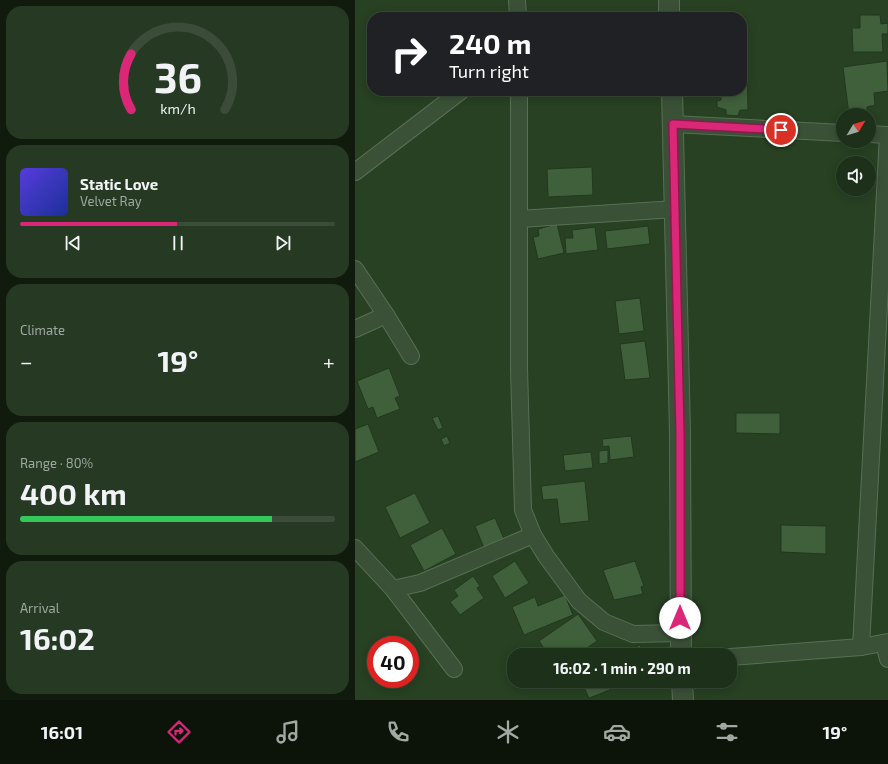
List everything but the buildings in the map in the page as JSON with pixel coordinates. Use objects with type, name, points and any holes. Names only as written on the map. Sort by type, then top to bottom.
[{"type":"street","points":[[517,0],[518,12]]},
{"type":"street","points":[[669,0],[669,12]]},
{"type":"street","points":[[355,172],[454,96]]},
{"type":"street","points":[[519,96],[519,369],[523,510],[533,535],[579,601],[604,622],[633,634],[680,633]]},
{"type":"street","points":[[672,96],[680,433],[681,648]]},
{"type":"street","points":[[673,124],[836,133]]},
{"type":"street","points":[[861,646],[888,135],[876,134]]},
{"type":"street","points":[[519,219],[675,209]]},
{"type":"street","points":[[355,270],[386,315],[411,356]]},
{"type":"street","points":[[355,329],[386,315]]},
{"type":"street","points":[[393,589],[421,583],[533,535]]},
{"type":"street","points":[[355,548],[393,589],[454,669]]},
{"type":"street","points":[[737,656],[886,643],[888,660]]},
{"type":"street","points":[[682,688],[683,700]]},
{"type":"route","points":[[680,618],[680,433],[673,124],[781,130]]}]
